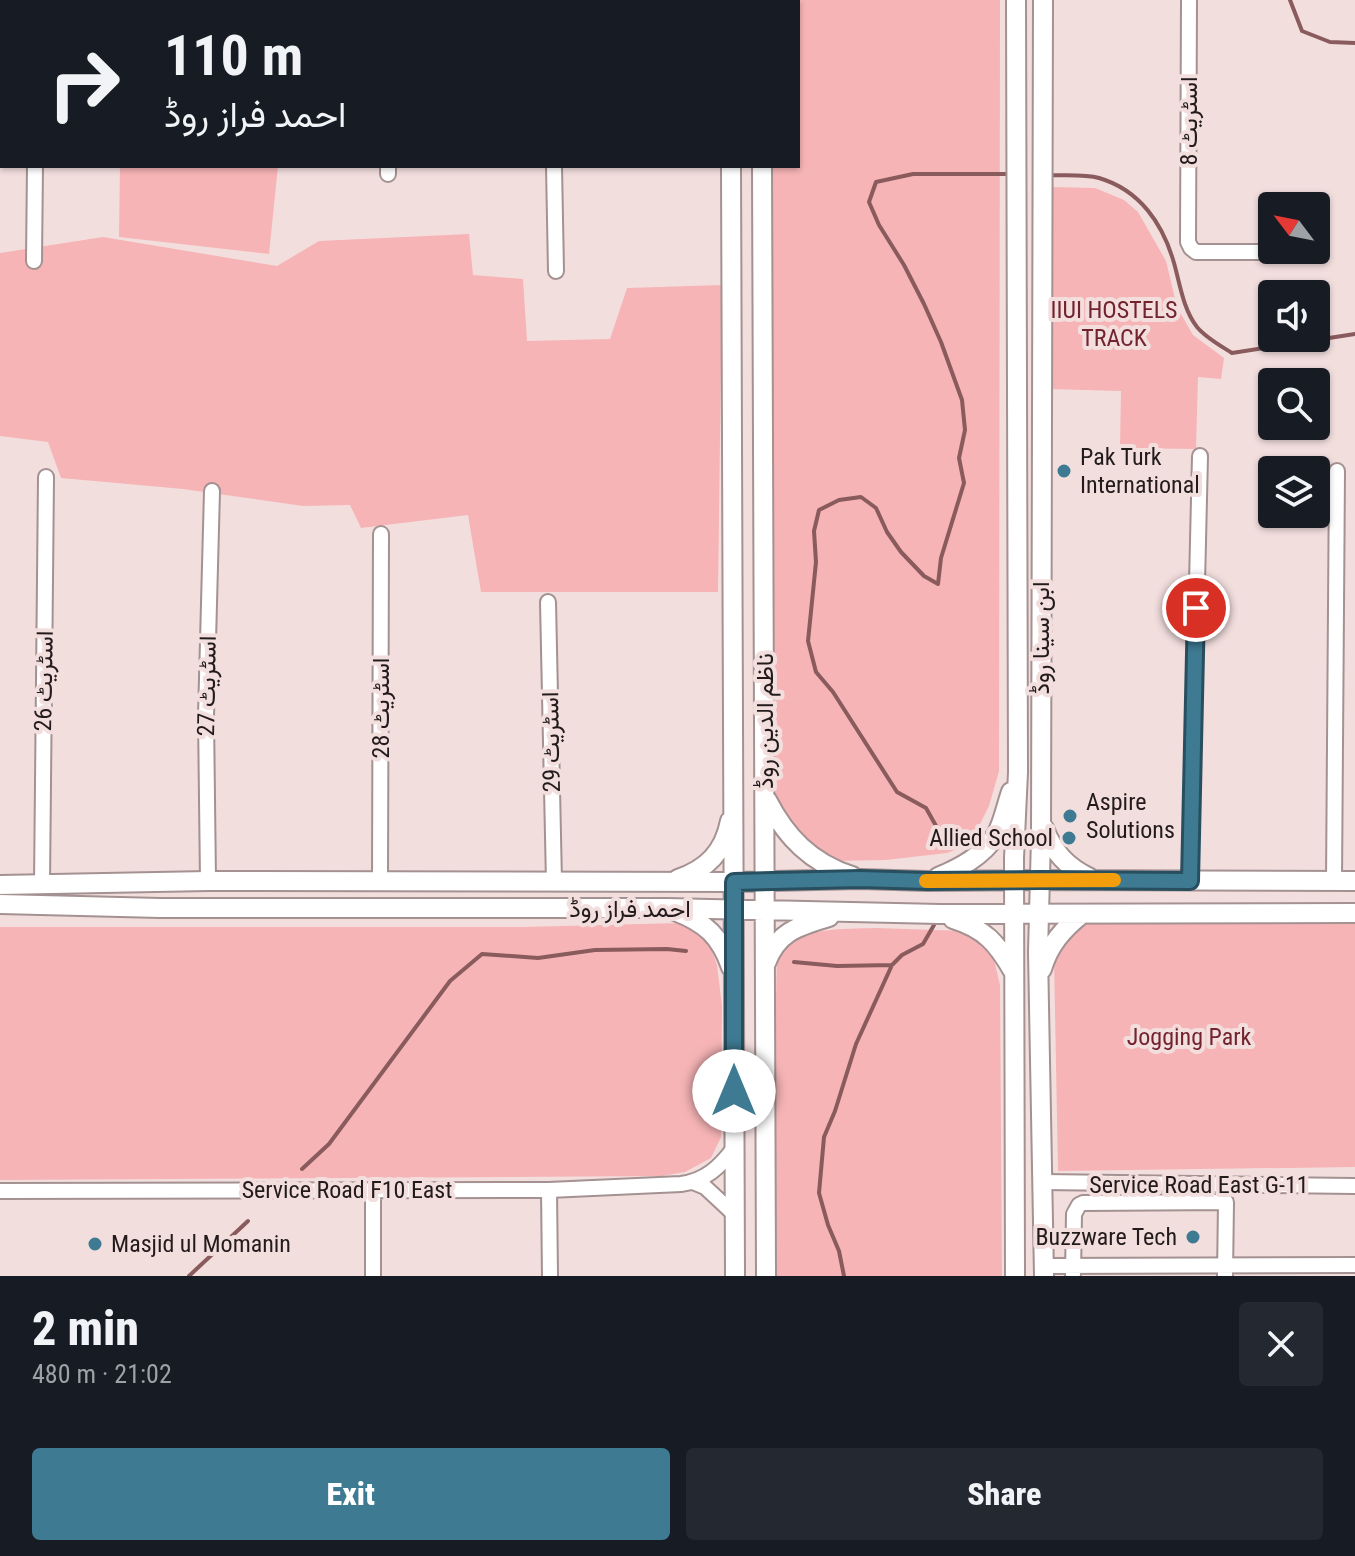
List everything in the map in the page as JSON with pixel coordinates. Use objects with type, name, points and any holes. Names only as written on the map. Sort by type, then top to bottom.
[{"type":"main road","name":"ابن سینا روڈ","points":[[1015,1276],[1014,880],[1018,772],[1016,0]]},
{"type":"main road","name":"ابن سینا روڈ","points":[[1043,0],[1039,980],[1044,1271]]},
{"type":"main road","name":"ناظم الدین روڈ","points":[[731,168],[735,1276]]},
{"type":"main road","name":"ناظم الدین روڈ","points":[[762,168],[766,1276]]},
{"type":"main road","points":[[1017,386],[1041,386]]},
{"type":"main road","points":[[928,881],[959,868],[985,849],[997,834],[1018,772]]},
{"type":"main road","points":[[765,797],[793,841],[835,871],[860,879]]},
{"type":"main road","points":[[672,882],[697,872],[715,856],[728,832],[734,800]]},
{"type":"main road","points":[[1041,818],[1049,841],[1062,860],[1076,872],[1093,880]]},
{"type":"main road","name":"احمد فراز روڈ","points":[[0,885],[208,881],[734,882],[860,879],[1355,881]]},
{"type":"main road","name":"احمد فراز روڈ","points":[[0,904],[160,908],[667,908],[940,914],[1355,913]]},
{"type":"main road","points":[[667,908],[695,919],[712,931],[726,952],[735,977]]},
{"type":"main road","points":[[765,966],[772,948],[785,934],[844,913]]},
{"type":"main road","points":[[940,914],[968,924],[989,937],[1003,953],[1014,974]]},
{"type":"main road","points":[[1039,980],[1053,944],[1082,914]]},
{"type":"main road","points":[[1014,1059],[1040,1057]]},
{"type":"main road","points":[[1015,1207],[1043,1206]]},
{"type":"street","name":"اسٹریٹ 8","points":[[1189,0],[1188,242],[1196,252],[1258,252]]},
{"type":"street","points":[[34,261],[35,168]]},
{"type":"street","points":[[554,168],[556,271]]},
{"type":"street","points":[[1190,881],[1200,456]]},
{"type":"street","points":[[1334,882],[1337,471]]},
{"type":"street","name":"اسٹریٹ 26","points":[[42,885],[46,477]]},
{"type":"street","name":"اسٹریٹ 27","points":[[208,881],[206,716],[212,491]]},
{"type":"street","name":"اسٹریٹ 28","points":[[380,882],[381,534]]},
{"type":"street","name":"اسٹریٹ 29","points":[[548,602],[554,882]]},
{"type":"street","points":[[693,1182],[722,1164],[734,1148]]},
{"type":"street","points":[[693,1182],[705,1187],[734,1214]]},
{"type":"street","name":"Service Road F10 East","points":[[0,1191],[549,1190],[693,1182]]},
{"type":"street","name":"Service Road East G-11","points":[[1043,1182],[1355,1186]]},
{"type":"street","points":[[373,1190],[373,1276]]},
{"type":"street","points":[[549,1190],[550,1276]]},
{"type":"street","points":[[1072,1271],[1074,1214],[1079,1205],[1088,1202],[1226,1202],[1225,1271]]},
{"type":"street","points":[[1044,1271],[1336,1271],[1355,1265]]},
{"type":"green space","points":[[800,0],[1000,0],[999,771],[989,806],[978,828],[966,846],[947,853],[886,860],[834,861],[794,835],[773,802],[769,168],[800,168]]},
{"type":"green space","points":[[120,168],[278,168],[269,254],[119,237]]},
{"type":"green space","name":"IIUI HOSTELS TRACK","points":[[1049,187],[1095,188],[1124,200],[1138,212],[1166,261],[1177,307],[1193,335],[1224,358],[1221,379],[1198,377],[1196,449],[1120,448],[1121,391],[1049,389]]},
{"type":"green space","points":[[469,234],[473,275],[523,279],[527,341],[610,339],[627,288],[722,285],[718,592],[481,592],[468,515],[361,528],[350,505],[303,506],[183,489],[61,478],[48,442],[0,436],[0,253],[103,237],[277,266],[319,241]]},
{"type":"green space","name":"Jogging Park","points":[[1053,906],[1355,906],[1355,1167],[1058,1171]]},
{"type":"green space","points":[[681,923],[706,934],[717,965],[722,1006],[721,1137],[711,1158],[685,1172],[662,1176],[0,1180],[0,927],[522,927]]},
{"type":"green space","points":[[876,928],[964,931],[991,947],[1000,985],[1002,1276],[774,1276],[777,950],[812,933]]},
{"type":"waterway","points":[[1290,0],[1302,31],[1330,42],[1355,43]]},
{"type":"waterway","points":[[940,833],[926,808],[897,792],[833,692],[816,672],[808,641],[816,562],[814,531],[819,510],[839,500],[861,497],[876,508],[901,552],[924,576],[938,584],[941,558],[964,483],[959,458],[965,430],[962,400],[924,304],[869,202],[876,182],[913,174],[1013,174]]},
{"type":"waterway","points":[[1050,175],[1099,178],[1114,183],[1138,200],[1163,235],[1192,320],[1205,335],[1232,353],[1355,334]]},
{"type":"waterway","points":[[844,1276],[839,1251],[819,1193],[824,1137],[856,1044],[892,965],[902,955],[923,944],[934,925]]},
{"type":"waterway","points":[[302,1169],[329,1144],[450,981],[482,954],[538,958],[595,950],[686,951]]},
{"type":"waterway","points":[[794,962],[837,966],[892,965]]},
{"type":"waterway","points":[[189,1276],[248,1221]]},
{"type":"slow traffic","points":[[926,881],[1114,880]]},
{"type":"place","name":"Pak Turk International","points":[[1064,471]]},
{"type":"place","name":"Aspire Solutions","points":[[1070,816]]},
{"type":"place","name":"Allied School","points":[[1069,838]]},
{"type":"place","name":"Buzzware Tech","points":[[1193,1237]]},
{"type":"place","name":"Masjid ul Momanin","points":[[95,1244]]},
{"type":"route","points":[[734,1091],[734,882],[860,879],[1190,881],[1196,608]]}]
